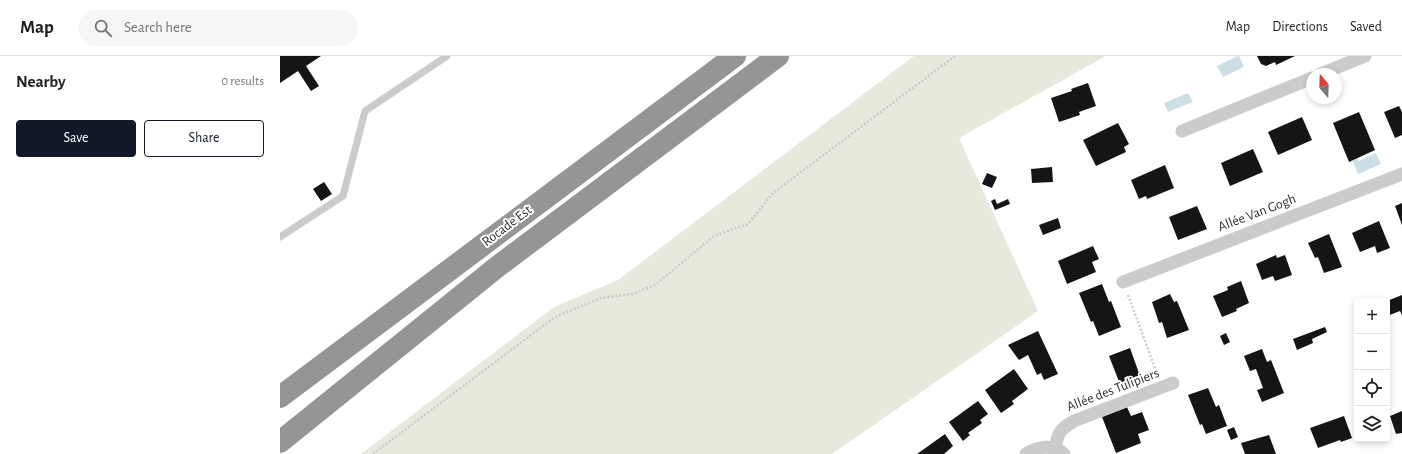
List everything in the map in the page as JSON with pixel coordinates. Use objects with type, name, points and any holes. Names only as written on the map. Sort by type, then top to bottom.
[{"type":"highway","name":"Rocade Est","points":[[280,397],[734,56]]},
{"type":"highway","name":"Rocade Est","points":[[430,320],[497,267],[778,56]]},
{"type":"highway","points":[[280,432],[430,320]]},
{"type":"highway","points":[[280,442],[430,320]]},
{"type":"street","points":[[1336,68],[1365,56]]},
{"type":"street","points":[[1182,131],[1306,80]]},
{"type":"street","name":"Allée Van Gogh","points":[[1123,282],[1402,174]]},
{"type":"street","name":"Allée des Tulipiers","points":[[1026,454],[1043,446],[1060,451],[1058,434],[1066,425],[1173,383]]},
{"type":"lane","points":[[280,236],[343,196],[365,111],[447,56]]},
{"type":"path","points":[[373,454],[555,317],[601,298],[633,294],[655,285],[714,236],[748,224],[772,193],[955,56]]},
{"type":"path","points":[[1123,282],[1156,371]]},
{"type":"shaded area","points":[[914,56],[1106,56],[959,138],[1038,311],[832,454],[361,454],[554,307],[618,280]]},
{"type":"shaded area","points":[[1238,56],[1244,67],[1223,77],[1217,66]]},
{"type":"shaded area","points":[[1188,93],[1193,102],[1168,112],[1164,103]]},
{"type":"shaded area","points":[[1376,153],[1381,164],[1358,174],[1352,160],[1357,158],[1359,161]]},
{"type":"building","points":[[280,56],[321,56],[306,66],[319,86],[311,91],[298,71],[280,83]]},
{"type":"building","points":[[1257,56],[1295,56],[1276,65],[1275,62],[1266,66],[1261,64]]},
{"type":"building","points":[[1088,83],[1096,106],[1079,112],[1080,115],[1059,122],[1051,98],[1072,91],[1071,89]]},
{"type":"building","points":[[1399,106],[1402,112],[1402,135],[1395,138],[1384,112]]},
{"type":"building","points":[[1359,112],[1375,150],[1349,162],[1333,123]]},
{"type":"building","points":[[1302,117],[1312,140],[1278,155],[1268,132]]},
{"type":"building","points":[[1118,123],[1129,144],[1124,147],[1126,152],[1096,166],[1083,140]]},
{"type":"building","points":[[1253,149],[1263,172],[1230,186],[1221,163]]},
{"type":"building","points":[[1165,165],[1174,188],[1147,199],[1146,196],[1139,199],[1131,180]]},
{"type":"building","points":[[1052,167],[1053,182],[1032,183],[1031,169]]},
{"type":"building","points":[[987,173],[997,177],[992,188],[982,184]]},
{"type":"building","points":[[324,182],[332,194],[321,201],[313,189]]},
{"type":"building","points":[[995,199],[997,204],[1008,199],[1010,204],[995,210],[991,201]]},
{"type":"building","points":[[1402,203],[1402,225],[1395,206]]},
{"type":"building","points":[[1197,206],[1207,229],[1178,240],[1169,217]]},
{"type":"building","points":[[1058,218],[1061,228],[1043,235],[1039,225]]},
{"type":"building","points":[[1379,221],[1390,248],[1377,253],[1375,246],[1360,252],[1352,233]]},
{"type":"building","points":[[1329,234],[1342,267],[1324,273],[1318,257],[1315,258],[1308,243]]},
{"type":"building","points":[[1093,246],[1099,259],[1092,262],[1096,272],[1067,284],[1058,261]]},
{"type":"building","points":[[1276,255],[1277,258],[1285,255],[1292,275],[1275,281],[1273,276],[1262,280],[1256,264]]},
{"type":"building","points":[[1241,281],[1249,303],[1236,309],[1237,311],[1222,317],[1213,296],[1228,290],[1227,287]]},
{"type":"building","points":[[1102,284],[1109,302],[1111,301],[1121,327],[1099,336],[1093,321],[1091,322],[1079,293]]},
{"type":"building","points":[[1170,294],[1174,302],[1177,301],[1189,330],[1167,338],[1162,322],[1159,323],[1152,302]]},
{"type":"building","points":[[1402,295],[1402,315],[1400,311],[1390,315],[1390,300]]},
{"type":"building","points":[[1325,327],[1327,332],[1312,339],[1313,343],[1297,350],[1293,339]]},
{"type":"building","points":[[1038,331],[1058,374],[1044,380],[1041,373],[1037,375],[1028,355],[1019,360],[1008,345]]},
{"type":"building","points":[[1226,333],[1230,342],[1224,345],[1220,336]]},
{"type":"building","points":[[1130,348],[1140,376],[1120,384],[1109,356]]},
{"type":"building","points":[[1262,349],[1267,362],[1271,360],[1284,393],[1262,402],[1257,390],[1263,388],[1256,369],[1250,371],[1244,356]]},
{"type":"building","points":[[1014,369],[1028,389],[1012,401],[1014,404],[1001,413],[985,390]]},
{"type":"building","points":[[1208,388],[1216,407],[1219,405],[1227,426],[1206,434],[1202,424],[1200,425],[1188,395]]},
{"type":"building","points":[[978,401],[988,414],[980,420],[982,423],[968,433],[970,435],[963,441],[949,422]]},
{"type":"building","points":[[1127,407],[1131,416],[1142,412],[1149,430],[1138,434],[1141,443],[1116,453],[1102,417]]},
{"type":"building","points":[[1402,411],[1402,433],[1396,434],[1390,416]]},
{"type":"building","points":[[1344,416],[1352,438],[1341,442],[1340,440],[1318,448],[1310,428]]},
{"type":"building","points":[[1234,427],[1238,437],[1231,440],[1227,430]]},
{"type":"building","points":[[945,434],[953,446],[944,454],[917,454]]},
{"type":"building","points":[[1269,435],[1276,454],[1245,454],[1241,443]]}]
